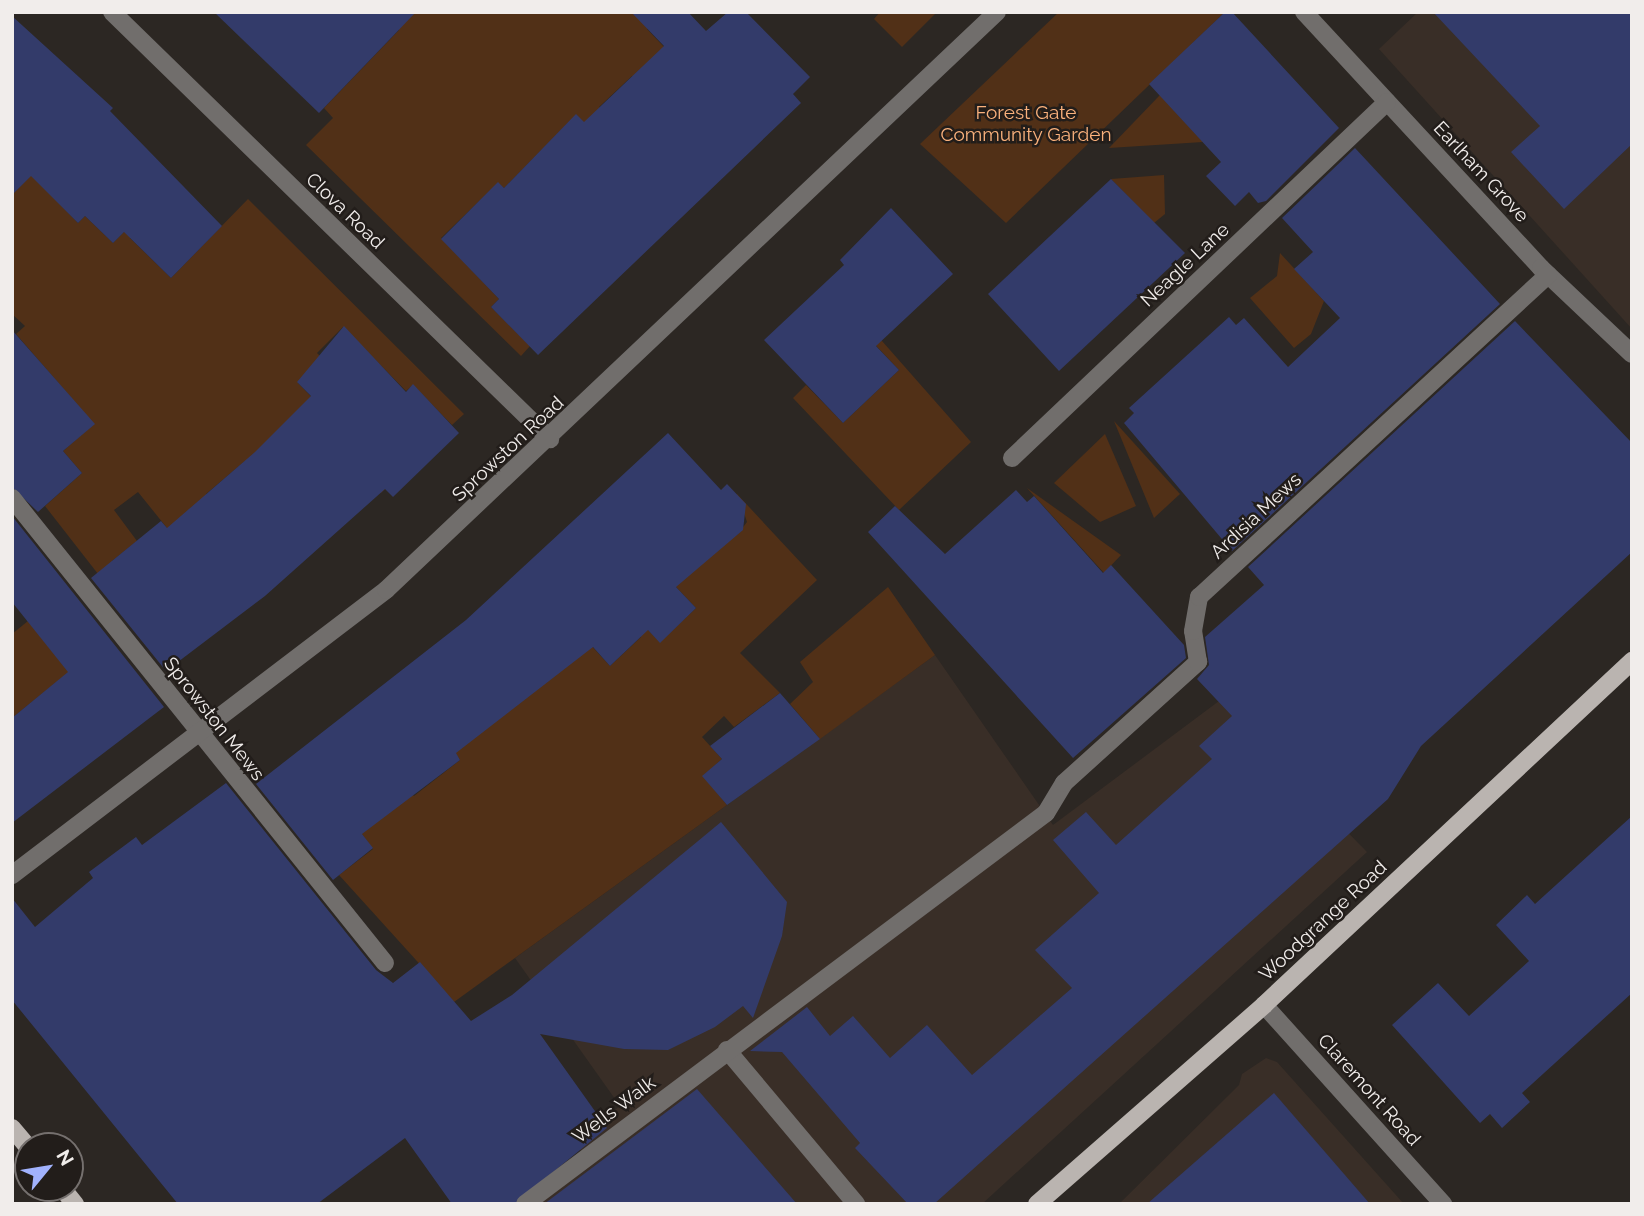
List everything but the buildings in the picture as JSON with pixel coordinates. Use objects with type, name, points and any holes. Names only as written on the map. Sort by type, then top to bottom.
[{"type":"main road","name":"Woodgrange Road","points":[[1037,1204],[1264,1005],[1632,661]]},
{"type":"street","name":"Clova Road","points":[[112,12],[550,439]]},
{"type":"street","name":"Sprowston Road","points":[[12,875],[386,590],[550,439],[997,12]]},
{"type":"street","name":"Earlham Grove","points":[[1304,12],[1548,275],[1632,354]]},
{"type":"street","name":"Neagle Lane","points":[[1012,458],[1387,102]]},
{"type":"street","name":"Ardisia Mews","points":[[1046,813],[1064,783],[1198,662],[1193,631],[1199,597],[1548,275]]},
{"type":"street","name":"Sprowston Mews","points":[[12,498],[385,963]]},
{"type":"street","name":"Wells Walk","points":[[525,1204],[1046,813]]},
{"type":"street","name":"Claremont Road","points":[[1264,1005],[1443,1204]]},
{"type":"street","points":[[727,1050],[856,1204]]},
{"type":"shaded area","points":[[1418,12],[1632,12],[1632,329],[1379,49]]},
{"type":"shaded area","points":[[935,655],[1053,825],[1219,701],[1367,852],[982,1204],[513,1204],[582,1152],[574,1141],[620,1106],[515,958]]},
{"type":"shaded area","points":[[1266,1058],[1277,1062],[1404,1204],[1119,1204],[1239,1085],[1242,1074]]},
{"type":"green space","points":[[396,12],[664,12],[647,29],[700,85],[669,115],[632,76],[599,107],[681,214],[576,115],[504,188],[498,183],[441,238],[499,299],[491,307],[530,346],[521,356],[306,145],[333,118],[324,108],[399,30]]},
{"type":"green space","points":[[880,12],[935,14],[902,47],[874,19]]},
{"type":"green space","name":"Forest Gate Community Garden","points":[[1059,12],[1225,12],[1006,223],[920,144]]},
{"type":"green space","points":[[1160,95],[1203,142],[1109,148]]},
{"type":"green space","points":[[56,149],[55,199],[78,223],[85,216],[113,243],[164,191],[169,197],[130,238],[171,278],[248,199],[464,414],[452,425],[413,385],[406,391],[343,327],[317,353],[322,358],[298,383],[352,439],[385,489],[381,493],[299,409],[301,455],[245,461],[206,494],[220,510],[196,564],[138,492],[114,510],[137,541],[112,561],[169,665],[45,506],[82,473],[63,451],[94,424],[16,334],[25,326],[12,314],[12,195]]},
{"type":"green space","points":[[1164,175],[1165,214],[1154,223],[1111,179]]},
{"type":"green space","points":[[1280,253],[1324,301],[1311,334],[1294,348],[1250,298],[1277,276]]},
{"type":"green space","points":[[838,291],[971,442],[899,510],[793,398],[806,385],[843,423],[899,370],[831,298]]},
{"type":"green space","points":[[1114,421],[1180,494],[1154,518]]},
{"type":"green space","points":[[1105,434],[1136,506],[1100,522],[1054,483]]},
{"type":"green space","points":[[1027,488],[1121,555],[1104,573]]},
{"type":"green space","points":[[737,494],[817,580],[740,653],[780,693],[734,727],[724,716],[702,737],[722,759],[703,776],[727,805],[454,1002],[339,875],[373,849],[358,829],[408,790],[414,796],[460,760],[455,753],[588,642],[610,666],[641,637],[614,595],[660,642],[696,608],[641,550],[737,535],[747,522],[741,504],[731,500]]},
{"type":"green space","points":[[888,587],[935,655],[820,739],[790,704],[813,682],[800,662]]},
{"type":"green space","points":[[28,621],[69,672],[12,718],[12,634]]}]
